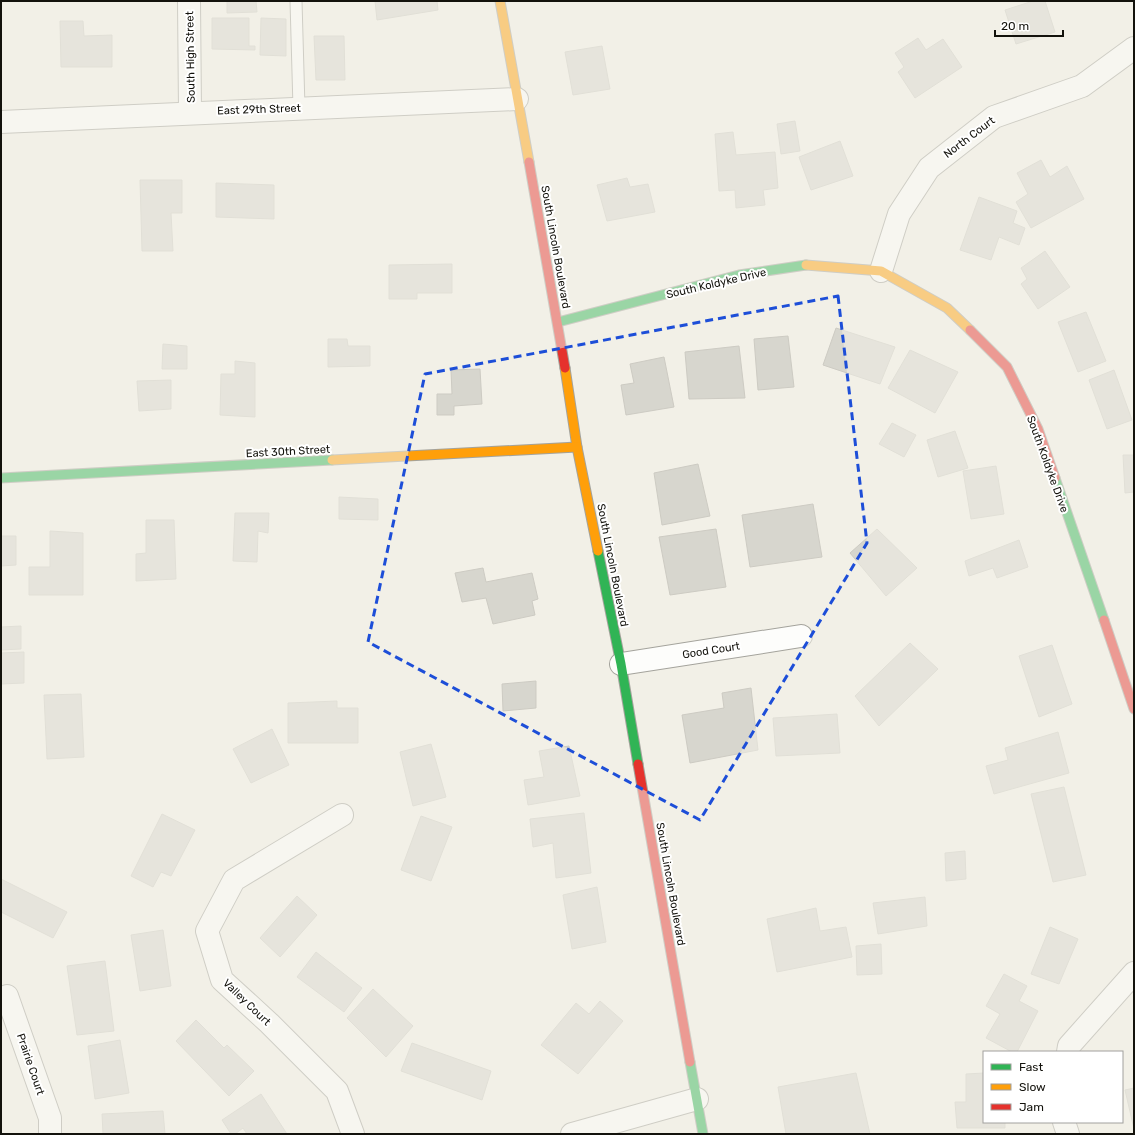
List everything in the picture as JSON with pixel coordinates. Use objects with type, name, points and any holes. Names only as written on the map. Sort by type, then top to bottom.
[{"type":"street","name":"South High Street","points":[[189,1],[190,112]]},
{"type":"street","name":"South Lincoln Boulevard","points":[[500,1],[558,322],[577,447],[621,664],[703,1134]]},
{"type":"street","name":"North Court","points":[[881,272],[898,214],[929,168],[994,117],[1082,86],[1134,48]]},
{"type":"street","name":"East 29th Street","points":[[1,122],[190,112],[517,98]]},
{"type":"street","name":"South Koldyke Drive","points":[[558,322],[739,275],[808,265],[881,272],[947,308],[1007,367],[1038,429],[1134,709]]},
{"type":"street","name":"East 30th Street","points":[[1,478],[577,447]]},
{"type":"street","name":"Good Court","points":[[621,664],[801,636]]},
{"type":"street","name":"Valley Court","points":[[342,815],[234,880],[207,931],[222,980],[269,1023],[336,1091],[353,1134]]},
{"type":"street","points":[[1068,1051],[1069,1046],[1134,973]]},
{"type":"street","name":"Prairie Court","points":[[7,996],[50,1118],[50,1134]]},
{"type":"street","points":[[572,1134],[697,1099]]},
{"type":"street","points":[[1064,1123],[1068,1134]]},
{"type":"lane","points":[[296,1],[300,108]]},
{"type":"highlighted area","points":[[838,296],[867,543],[700,820],[368,642],[425,374]]},
{"type":"building","points":[[227,1],[256,1],[257,12],[227,13]]},
{"type":"building","points":[[375,1],[437,1],[438,10],[377,20]]},
{"type":"building","points":[[1033,1],[1045,1],[1055,32],[1016,44],[1005,10]]},
{"type":"building","points":[[212,18],[249,18],[249,46],[255,46],[255,50],[212,49]]},
{"type":"building","points":[[261,18],[286,19],[286,56],[260,55]]},
{"type":"building","points":[[60,21],[83,21],[84,36],[112,35],[112,67],[61,67]]},
{"type":"building","points":[[314,36],[344,36],[345,80],[316,80]]},
{"type":"building","points":[[918,38],[926,50],[943,39],[962,67],[915,98],[898,72],[904,67],[895,53]]},
{"type":"building","points":[[602,46],[610,89],[573,95],[565,52]]},
{"type":"building","points":[[795,121],[800,151],[781,154],[777,124]]},
{"type":"building","points":[[733,132],[736,155],[775,152],[778,188],[763,190],[765,205],[736,208],[735,190],[719,191],[715,134]]},
{"type":"building","points":[[840,141],[853,176],[811,190],[799,157]]},
{"type":"building","points":[[1041,160],[1050,177],[1067,166],[1084,199],[1031,228],[1016,202],[1028,194],[1017,173]]},
{"type":"building","points":[[627,178],[630,187],[648,184],[655,212],[607,221],[597,185]]},
{"type":"building","points":[[140,180],[182,180],[182,213],[171,213],[173,251],[142,251]]},
{"type":"building","points":[[216,183],[274,185],[274,219],[216,217]]},
{"type":"building","points":[[979,197],[1017,211],[1013,223],[1025,228],[1019,245],[999,237],[991,260],[960,250]]},
{"type":"building","points":[[1045,251],[1070,287],[1038,309],[1021,284],[1027,279],[1021,268]]},
{"type":"building","points":[[452,264],[452,293],[417,293],[417,299],[389,299],[389,265]]},
{"type":"building","points":[[1086,312],[1106,361],[1078,372],[1058,322]]},
{"type":"building","points":[[836,328],[895,347],[880,384],[823,365]]},
{"type":"building","points":[[788,336],[794,387],[758,390],[754,339]]},
{"type":"building","points":[[328,339],[347,339],[348,346],[370,346],[370,366],[328,367]]},
{"type":"building","points":[[163,344],[187,346],[187,369],[162,369]]},
{"type":"building","points":[[739,346],[745,398],[689,399],[685,352]]},
{"type":"building","points":[[910,350],[958,372],[935,413],[888,388]]},
{"type":"building","points":[[664,357],[674,407],[626,415],[621,385],[634,383],[630,364]]},
{"type":"building","points":[[235,361],[255,363],[255,417],[220,415],[221,374],[235,374]]},
{"type":"building","points":[[480,369],[482,404],[454,406],[454,415],[437,415],[437,394],[452,394],[451,370]]},
{"type":"building","points":[[1114,370],[1132,420],[1107,429],[1089,380]]},
{"type":"building","points":[[171,380],[171,409],[139,411],[137,381]]},
{"type":"building","points":[[892,423],[916,435],[904,457],[879,444]]},
{"type":"building","points":[[955,431],[968,468],[938,477],[927,440]]},
{"type":"building","points":[[1123,455],[1134,455],[1134,492],[1125,493]]},
{"type":"building","points":[[698,464],[710,516],[662,525],[654,473]]},
{"type":"building","points":[[996,466],[1004,514],[971,519],[963,471]]},
{"type":"building","points":[[339,497],[378,499],[378,520],[339,519]]},
{"type":"building","points":[[813,504],[822,557],[750,567],[742,515]]},
{"type":"building","points":[[235,513],[269,513],[268,533],[258,531],[257,562],[233,561]]},
{"type":"building","points":[[146,520],[174,520],[176,579],[136,581],[136,554],[146,553]]},
{"type":"building","points":[[716,529],[726,587],[670,595],[659,537]]},
{"type":"building","points":[[877,529],[917,568],[886,596],[850,553]]},
{"type":"building","points":[[50,531],[83,533],[83,595],[29,595],[29,567],[50,567]]},
{"type":"building","points":[[1,536],[16,536],[16,565],[1,566]]},
{"type":"building","points":[[1019,540],[1028,567],[997,578],[993,568],[969,576],[965,561]]},
{"type":"building","points":[[483,568],[486,582],[532,573],[538,599],[532,601],[535,615],[493,624],[486,598],[462,602],[455,573]]},
{"type":"building","points":[[21,626],[21,649],[1,650],[1,627]]},
{"type":"building","points":[[910,643],[938,669],[879,726],[855,696]]},
{"type":"building","points":[[1052,645],[1072,704],[1039,717],[1019,656]]},
{"type":"building","points":[[24,652],[24,683],[1,684],[1,653]]},
{"type":"building","points":[[536,681],[536,708],[503,711],[502,684]]},
{"type":"building","points":[[751,688],[758,750],[690,763],[682,715],[724,708],[722,693]]},
{"type":"building","points":[[81,694],[84,757],[47,759],[44,695]]},
{"type":"building","points":[[337,701],[337,708],[358,708],[358,743],[288,743],[288,703]]},
{"type":"building","points":[[837,714],[840,753],[776,756],[773,718]]},
{"type":"building","points":[[272,729],[289,765],[251,783],[233,749]]},
{"type":"building","points":[[1058,732],[1069,773],[994,794],[986,766],[1008,760],[1005,748]]},
{"type":"building","points":[[431,744],[446,797],[413,806],[400,752]]},
{"type":"building","points":[[569,746],[580,796],[528,805],[524,780],[544,777],[539,751]]},
{"type":"building","points":[[1064,787],[1086,875],[1053,882],[1031,794]]},
{"type":"building","points":[[584,813],[591,873],[556,878],[553,843],[533,847],[530,819]]},
{"type":"building","points":[[162,814],[195,830],[171,876],[161,872],[153,887],[131,876]]},
{"type":"building","points":[[421,816],[452,827],[431,881],[401,870]]},
{"type":"building","points":[[965,851],[966,879],[946,881],[945,853]]},
{"type":"building","points":[[1,879],[67,912],[53,938],[1,912]]},
{"type":"building","points":[[597,887],[606,942],[572,949],[563,895]]},
{"type":"building","points":[[297,896],[317,915],[280,957],[260,938]]},
{"type":"building","points":[[925,897],[927,926],[878,934],[873,903]]},
{"type":"building","points":[[816,908],[820,931],[846,927],[852,957],[777,972],[767,919]]},
{"type":"building","points":[[1050,927],[1078,939],[1059,984],[1031,974]]},
{"type":"building","points":[[163,930],[171,986],[140,991],[131,935]]},
{"type":"building","points":[[881,944],[882,974],[857,975],[856,946]]},
{"type":"building","points":[[316,952],[362,988],[344,1012],[297,977]]},
{"type":"building","points":[[105,961],[114,1031],[77,1035],[67,966]]},
{"type":"building","points":[[1004,974],[1027,986],[1019,1001],[1038,1011],[1018,1051],[1010,1051],[986,1038],[1000,1014],[986,1006]]},
{"type":"building","points":[[373,989],[413,1026],[386,1057],[347,1018]]},
{"type":"building","points":[[600,1001],[623,1021],[578,1074],[541,1045],[576,1003],[589,1014]]},
{"type":"building","points":[[196,1020],[224,1048],[227,1045],[254,1071],[229,1096],[176,1041]]},
{"type":"building","points":[[120,1040],[129,1093],[95,1099],[88,1046]]},
{"type":"building","points":[[412,1043],[491,1071],[482,1100],[401,1071]]},
{"type":"building","points":[[856,1073],[870,1134],[786,1134],[778,1087]]},
{"type":"building","points":[[983,1073],[983,1123],[1005,1123],[1005,1128],[957,1128],[955,1102],[966,1102],[966,1074]]},
{"type":"building","points":[[1134,1088],[1134,1129],[1125,1090]]},
{"type":"building","points":[[261,1094],[287,1134],[247,1134],[243,1128],[235,1134],[231,1134],[222,1120]]},
{"type":"building","points":[[163,1111],[165,1134],[103,1134],[102,1114]]},
{"type":"traffic: fast","points":[[558,322],[739,275],[806,265]]},
{"type":"traffic: fast","points":[[1,478],[332,460]]},
{"type":"traffic: fast","points":[[1055,478],[1104,620]]},
{"type":"traffic: fast","points":[[598,551],[621,664],[638,764]]},
{"type":"traffic: fast","points":[[690,1062],[703,1134]]},
{"type":"traffic: slow","points":[[500,1],[529,162]]},
{"type":"traffic: slow","points":[[806,265],[881,271],[947,308],[970,330]]},
{"type":"traffic: slow","points":[[565,368],[577,447],[598,551]]},
{"type":"traffic: slow","points":[[332,460],[577,447]]},
{"type":"traffic: jam","points":[[529,162],[565,368]]},
{"type":"traffic: jam","points":[[970,330],[1007,367],[1038,429],[1055,478]]},
{"type":"traffic: jam","points":[[1104,620],[1134,709]]},
{"type":"traffic: jam","points":[[638,764],[690,1062]]}]
